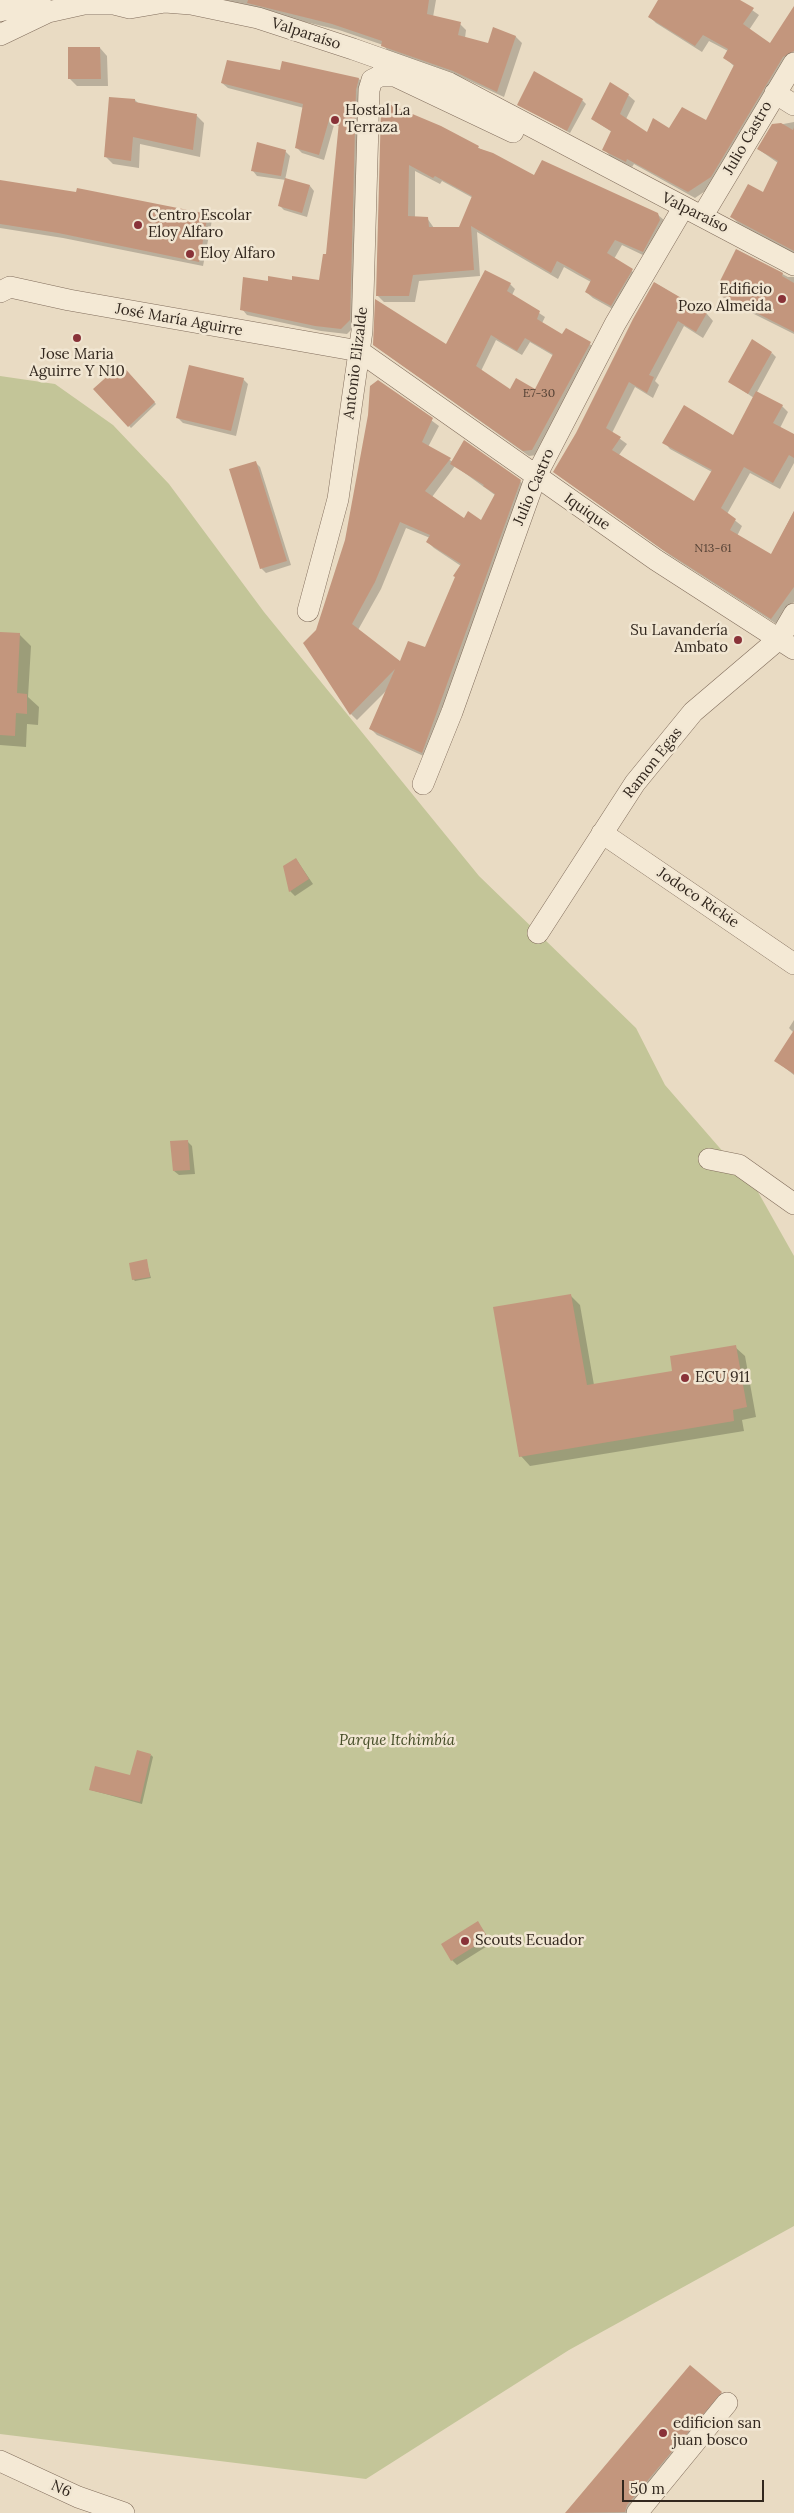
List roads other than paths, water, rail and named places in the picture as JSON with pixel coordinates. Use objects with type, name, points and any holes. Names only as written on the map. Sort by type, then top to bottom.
[{"type":"street","points":[[0,11],[40,0]]},
{"type":"street","name":"Valparaíso","points":[[0,35],[48,12],[84,4],[114,4],[130,8],[165,2],[191,4],[258,18],[449,83],[794,265]]},
{"type":"street","name":"Julio Castro","points":[[423,784],[452,712],[536,476],[615,324],[794,63]]},
{"type":"street","name":"Valparaíso","points":[[372,80],[380,76],[395,76],[552,151],[596,162]]},
{"type":"street","name":"Antonio Elizalde","points":[[308,611],[338,499],[362,331],[369,90],[372,80]]},
{"type":"street","points":[[774,92],[794,105]]},
{"type":"street","name":"José María Aguirre","points":[[3,288],[359,351]]},
{"type":"street","name":"Iquique","points":[[359,351],[656,560],[787,644]]},
{"type":"street","name":"Ramon Egas","points":[[538,933],[635,783],[694,712],[787,644],[794,614]]},
{"type":"street","name":"Jodoco Rickie","points":[[602,833],[794,964]]},
{"type":"street","points":[[709,1159],[739,1165],[794,1204]]},
{"type":"street","points":[[637,2513],[727,2404]]},
{"type":"street","name":"N6","points":[[0,2462],[78,2497],[124,2513]]},
{"type":"place","name":"Hostal La Terraza","points":[[335,120]]},
{"type":"place","name":"Centro Escolar Eloy Alfaro","points":[[138,225]]},
{"type":"place","name":"Eloy Alfaro","points":[[190,254]]},
{"type":"place","name":"Edificio Pozo Almeida","points":[[782,299]]},
{"type":"place","name":"Jose Maria Aguirre Y N10","points":[[77,338]]},
{"type":"place","name":"Su Lavandería Ambato","points":[[738,640]]},
{"type":"place","name":"ECU 911","points":[[685,1378]]},
{"type":"place","name":"Scouts Ecuador","points":[[465,1941]]},
{"type":"place","name":"edificion san juan bosco","points":[[663,2433]]},
{"type":"park label","name":"Parque Itchimbía","points":[[397,1741]]}]
